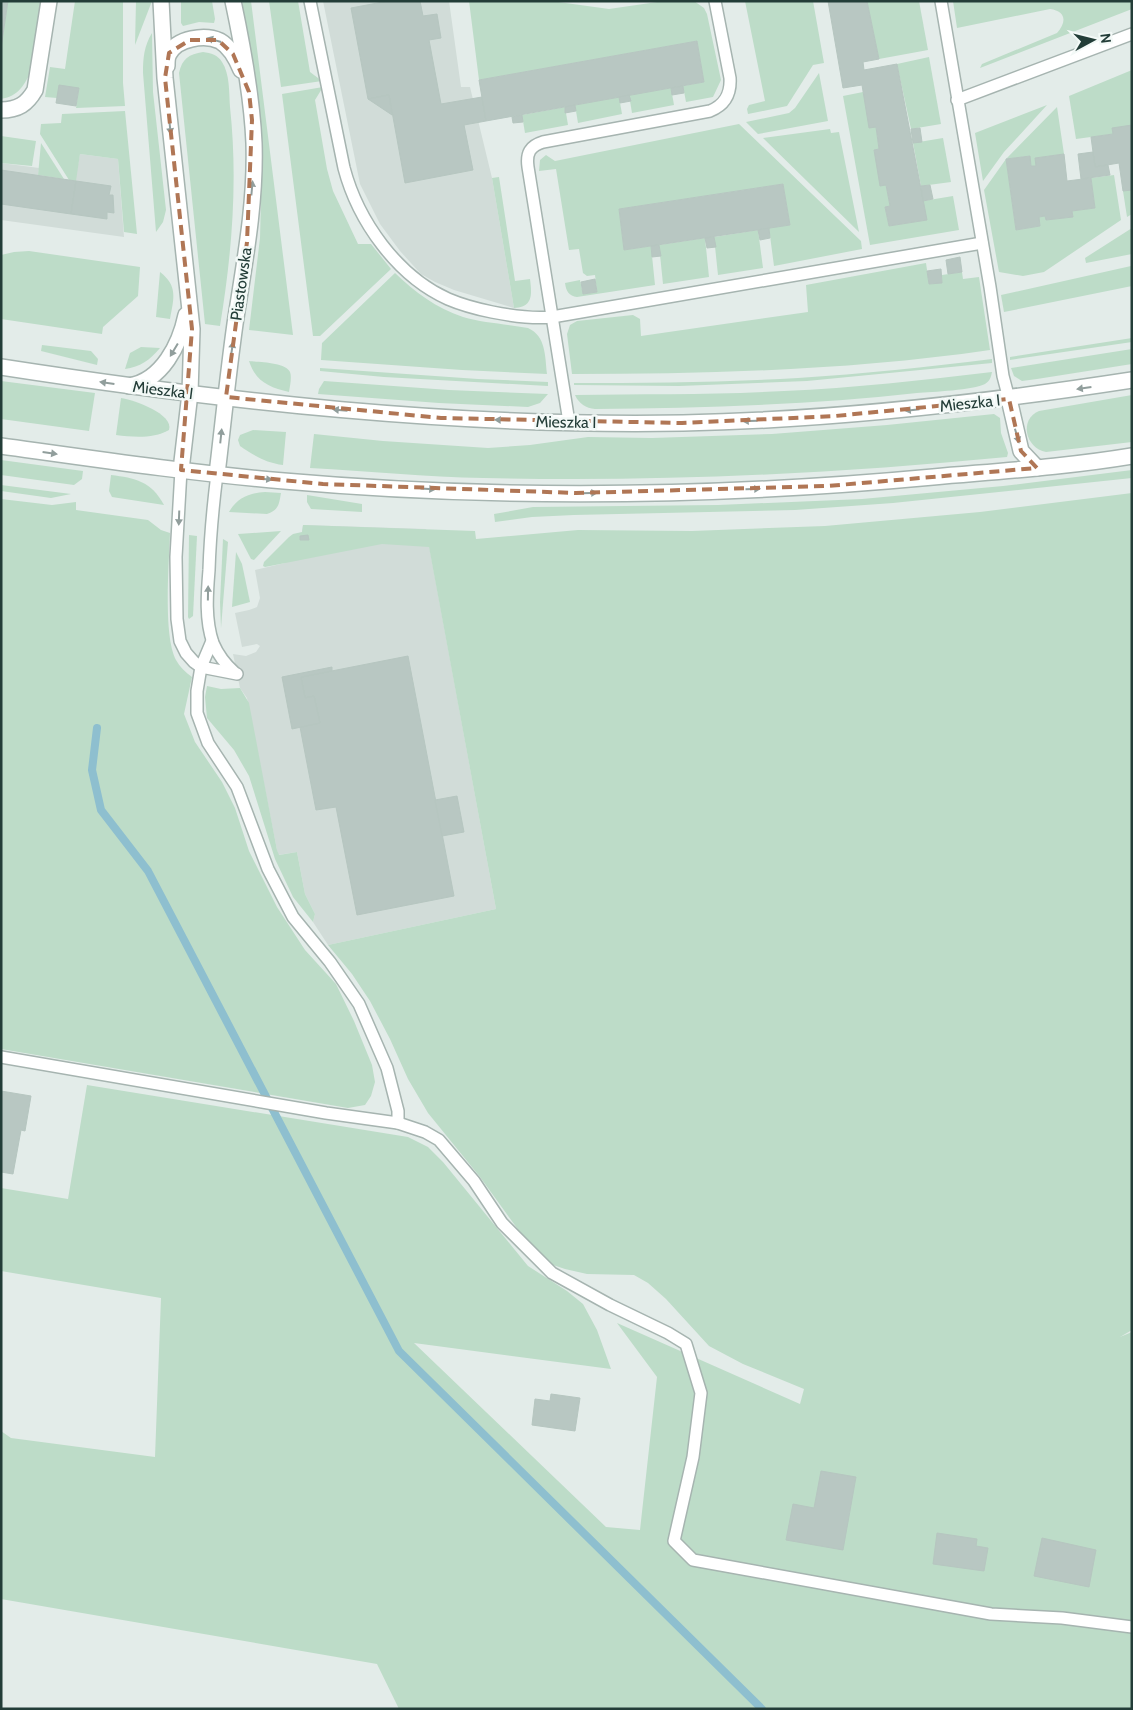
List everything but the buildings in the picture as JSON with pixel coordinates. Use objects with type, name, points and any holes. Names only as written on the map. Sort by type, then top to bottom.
[{"type":"street","points":[[1,110],[18,108],[30,98],[35,90],[49,1]]},
{"type":"street","name":"Piastowska","points":[[161,1],[165,78],[192,349],[190,393],[181,470]]},
{"type":"street","name":"Piastowska","points":[[217,474],[245,260],[253,180],[254,144],[249,92],[233,1]]},
{"type":"street","name":"Piastowska","points":[[165,78],[168,59],[174,48],[190,40],[208,38],[225,44],[233,54],[245,78],[249,92]]},
{"type":"street","name":"Piastowska","points":[[129,386],[144,382],[154,375],[169,357],[179,340],[189,304]]},
{"type":"street","name":"Mieszka I","points":[[1,367],[129,386],[323,408],[441,418],[569,422],[682,423],[767,420],[908,410],[1009,399],[1132,380]]},
{"type":"street","points":[[1009,399],[1021,451],[1038,468]]},
{"type":"street","points":[[1,446],[181,470],[322,484],[430,490],[576,493],[741,490],[827,486],[1038,468],[1132,456]]},
{"type":"lane","points":[[310,1],[348,185],[368,222],[401,266],[413,278],[447,299],[466,306],[510,316],[552,318],[982,243]]},
{"type":"lane","points":[[569,422],[528,167],[529,150],[536,144],[543,142],[710,111],[721,105],[731,90],[715,1]]},
{"type":"lane","points":[[941,1],[982,243],[1002,376],[1009,399]]},
{"type":"lane","points":[[957,100],[1132,34]]},
{"type":"lane","points":[[181,470],[176,557],[178,632],[180,641],[186,653],[201,667],[237,674],[219,656],[212,641],[208,625],[211,528],[217,474]]},
{"type":"lane","points":[[212,641],[201,667],[197,691],[197,713],[208,743],[237,786],[268,870],[293,917],[330,962],[359,1004],[387,1068],[398,1111],[398,1123]]},
{"type":"lane","points":[[1,1057],[256,1101],[398,1123],[425,1132],[438,1140],[474,1181],[502,1223],[552,1273],[686,1344],[700,1393],[693,1457],[674,1541],[694,1560],[991,1614],[1062,1618],[1132,1628]]},
{"type":"highlighted area","points":[[190,40],[218,40],[233,54],[249,92],[252,120],[247,242],[226,397],[441,418],[682,423],[835,416],[1009,399],[1021,451],[1037,468],[827,486],[576,493],[323,484],[181,470],[192,329],[165,78],[169,53]]},
{"type":"shaded area","points":[[323,1],[449,1],[461,87],[470,87],[492,178],[514,308],[454,290],[421,274],[400,251],[380,224],[360,184]]},
{"type":"shaded area","points":[[80,154],[118,159],[124,237],[1,220],[1,163],[39,168],[38,175],[75,181]]},
{"type":"shaded area","points":[[303,525],[426,529],[496,909],[328,945],[313,922],[315,914],[305,894],[297,852],[278,855],[247,698],[240,688],[233,654],[246,656],[256,652],[260,646],[257,644],[242,647],[235,613],[257,607],[260,598],[255,570],[285,563],[302,532]]},
{"type":"green space","points":[[8,1],[41,1],[32,69],[17,92],[1,99],[1,48]]},
{"type":"green space","points":[[75,1],[123,1],[123,83],[125,106],[76,108],[79,88],[57,98],[45,97],[50,67],[65,69]]},
{"type":"green space","points":[[136,1],[152,1],[135,45]]},
{"type":"green space","points":[[181,1],[212,1],[214,23],[199,22],[183,26],[181,23]]},
{"type":"green space","points":[[242,1],[251,1],[293,335],[249,330],[260,238],[262,160],[258,102]]},
{"type":"green space","points":[[269,1],[298,1],[310,72],[322,81],[281,87]]},
{"type":"green space","points":[[469,1],[551,1],[609,9],[664,1],[694,1],[704,8],[707,14],[721,80],[713,97],[686,102],[683,86],[704,82],[697,41],[479,80]]},
{"type":"green space","points":[[745,1],[813,1],[824,63],[813,65],[787,106],[748,114],[747,109],[749,105],[765,101]]},
{"type":"green space","points":[[867,1],[919,1],[928,50],[879,59]]},
{"type":"green space","points":[[953,1],[1132,1],[1132,9],[980,68],[982,64],[1057,33],[1062,25],[1062,15],[1050,9],[957,28]]},
{"type":"green space","points":[[152,33],[153,92],[166,210],[163,222],[156,232],[143,73],[144,52]]},
{"type":"green space","points":[[203,52],[216,56],[220,60],[225,67],[229,84],[234,190],[231,244],[220,326],[205,324],[179,73],[182,64],[187,58]]},
{"type":"green space","points":[[929,57],[941,124],[911,129],[897,64]]},
{"type":"green space","points":[[1132,70],[1132,125],[1113,134],[1076,139],[1069,96]]},
{"type":"green space","points":[[819,73],[828,121],[758,134],[746,122],[789,113],[795,108]]},
{"type":"green space","points":[[323,87],[315,100],[327,169],[333,191],[358,244],[371,244],[391,269],[320,336],[313,336],[282,94]]},
{"type":"green space","points":[[671,88],[674,105],[632,113],[629,95]]},
{"type":"green space","points":[[863,92],[876,127],[879,149],[874,150],[886,185],[890,206],[885,207],[889,226],[926,220],[923,201],[953,196],[959,230],[870,245],[843,96]]},
{"type":"green space","points":[[619,97],[622,114],[578,123],[575,105]]},
{"type":"green space","points":[[1047,105],[1004,152],[983,181],[975,133]]},
{"type":"green space","points":[[565,107],[568,125],[525,133],[522,115]]},
{"type":"green space","points":[[1057,107],[1064,154],[1036,158],[1036,166],[1031,166],[1029,156],[1006,159]]},
{"type":"green space","points":[[125,111],[137,234],[124,232],[118,159],[80,154],[76,181],[69,180],[40,134],[41,124],[61,123],[62,114]]},
{"type":"green space","points":[[739,124],[861,241],[862,249],[774,266],[769,228],[790,225],[783,184],[619,209],[624,250],[651,246],[655,285],[577,297],[567,291],[565,283],[580,280],[583,294],[597,292],[595,275],[587,276],[583,273],[579,249],[569,250],[556,169],[539,171],[540,160],[546,155],[555,161]]},
{"type":"green space","points":[[830,129],[831,133],[839,132],[859,232],[763,138]]},
{"type":"green space","points":[[1,136],[36,141],[32,166],[1,163]]},
{"type":"green space","points":[[943,138],[951,182],[921,186],[913,143]]},
{"type":"green space","points":[[41,143],[64,179],[38,175]]},
{"type":"green space","points":[[1006,159],[1016,230],[1040,226],[1039,217],[1045,216],[1046,220],[1073,217],[1072,211],[1095,208],[1091,178],[1114,175],[1121,220],[1044,272],[1023,276],[999,272],[984,190]]},
{"type":"green space","points":[[499,177],[515,281],[530,279],[531,285],[531,295],[528,303],[514,308],[492,178]]},
{"type":"green space","points":[[1132,190],[1132,214],[1127,217],[1123,191]]},
{"type":"green space","points":[[1132,228],[1132,254],[1086,263],[1085,258]]},
{"type":"green space","points":[[758,230],[763,268],[718,275],[714,237]]},
{"type":"green space","points":[[705,238],[709,277],[663,284],[659,245]]},
{"type":"green space","points":[[29,251],[140,267],[138,296],[103,327],[102,334],[1,319],[1,255]]},
{"type":"green space","points":[[926,263],[929,284],[942,283],[942,275],[962,272],[963,279],[979,277],[990,350],[886,362],[782,369],[729,372],[572,374],[567,334],[570,325],[577,321],[633,315],[640,319],[641,336],[808,312],[806,285]]},
{"type":"green space","points":[[1131,266],[1132,286],[1004,312],[1001,295]]},
{"type":"green space","points":[[160,272],[170,282],[172,287],[173,299],[170,319],[156,317]]},
{"type":"green space","points":[[395,273],[426,299],[453,313],[479,321],[528,328],[538,336],[544,347],[547,374],[321,360],[322,343]]},
{"type":"green space","points":[[1132,338],[1132,342],[1010,360],[1010,357]]},
{"type":"green space","points":[[42,345],[91,351],[98,359],[97,365],[41,351]]},
{"type":"green space","points":[[141,347],[160,348],[144,362],[135,367],[125,369],[130,353]]},
{"type":"green space","points":[[1132,349],[1132,364],[1037,379],[1022,381],[1014,376],[1011,368]]},
{"type":"green space","points":[[992,359],[992,363],[807,381],[679,386],[574,385],[574,383],[798,378]]},
{"type":"green space","points":[[249,361],[271,363],[287,369],[291,376],[289,392],[264,383],[255,374]]},
{"type":"green space","points":[[320,368],[548,382],[548,386],[384,377],[320,371]]},
{"type":"green space","points":[[992,372],[987,383],[972,388],[796,403],[716,407],[595,409],[583,405],[575,395],[810,390]]},
{"type":"green space","points":[[1,381],[95,393],[89,431],[1,419]]},
{"type":"green space","points":[[324,381],[449,390],[548,394],[540,403],[528,407],[439,403],[318,394]]},
{"type":"green space","points":[[1132,395],[1132,442],[1046,452],[1033,445],[1029,439],[1027,426],[1029,420],[1039,411]]},
{"type":"green space","points":[[121,398],[143,405],[159,413],[169,424],[169,430],[150,436],[116,435]]},
{"type":"green space","points":[[994,414],[1000,418],[1001,433],[1008,453],[1007,457],[876,468],[681,478],[550,479],[462,477],[310,468],[314,434],[488,448],[530,445],[588,437],[652,438],[772,434]]},
{"type":"green space","points":[[253,430],[286,432],[283,465],[260,458],[240,446],[238,440],[240,435]]},
{"type":"green space","points":[[1,460],[83,471],[82,479],[74,485],[1,475]]},
{"type":"green space","points":[[1132,470],[1132,478],[893,503],[795,510],[574,515],[532,517],[495,522],[494,514],[533,507],[718,505],[862,499],[1003,486]]},
{"type":"green space","points":[[111,475],[142,482],[154,491],[164,505],[112,497],[109,491]]},
{"type":"green space","points":[[1,485],[71,494],[51,498],[1,491]]},
{"type":"green space","points":[[265,492],[281,493],[278,506],[274,511],[267,514],[229,512],[244,497]]},
{"type":"green space","points":[[1132,493],[1132,1330],[1120,1337],[1132,1332],[1132,1709],[399,1709],[377,1664],[1,1599],[1,1431],[11,1438],[155,1457],[161,1298],[1,1271],[1,1188],[68,1199],[87,1085],[408,1137],[428,1147],[443,1162],[528,1266],[567,1291],[583,1304],[597,1330],[611,1369],[414,1343],[606,1527],[640,1530],[657,1377],[617,1323],[800,1404],[804,1389],[743,1364],[709,1346],[666,1299],[648,1283],[634,1275],[587,1274],[553,1265],[522,1235],[480,1177],[428,1113],[408,1079],[370,1001],[352,974],[328,945],[496,909],[429,547],[382,544],[263,566],[264,562],[289,537],[302,532],[303,525],[475,531],[476,539],[578,530],[692,531],[825,526],[980,512]]},
{"type":"green space","points":[[307,495],[362,504],[362,512],[311,509],[307,502]]},
{"type":"green space","points":[[1,499],[52,505],[76,502],[76,510],[148,520],[161,530],[170,533],[169,634],[176,660],[192,677],[184,714],[195,742],[222,782],[235,808],[249,851],[277,907],[305,950],[336,984],[354,1021],[372,1065],[375,1082],[371,1096],[365,1105],[348,1108],[1,1049]]},
{"type":"green space","points":[[281,531],[254,560],[251,559],[238,534]]},
{"type":"green space","points":[[189,535],[197,536],[193,616],[189,619],[188,617]]},
{"type":"green space","points":[[223,539],[228,542],[221,628],[220,602]]},
{"type":"green space","points":[[236,552],[242,564],[250,602],[232,607]]},
{"type":"green space","points":[[207,686],[221,689],[240,688],[249,703],[277,850],[279,855],[297,852],[305,894],[315,914],[313,922],[293,897],[275,859],[249,776],[234,750],[207,718],[205,697]]},
{"type":"waterway","points":[[97,728],[92,770],[101,810],[148,871],[399,1351],[762,1709]]}]
